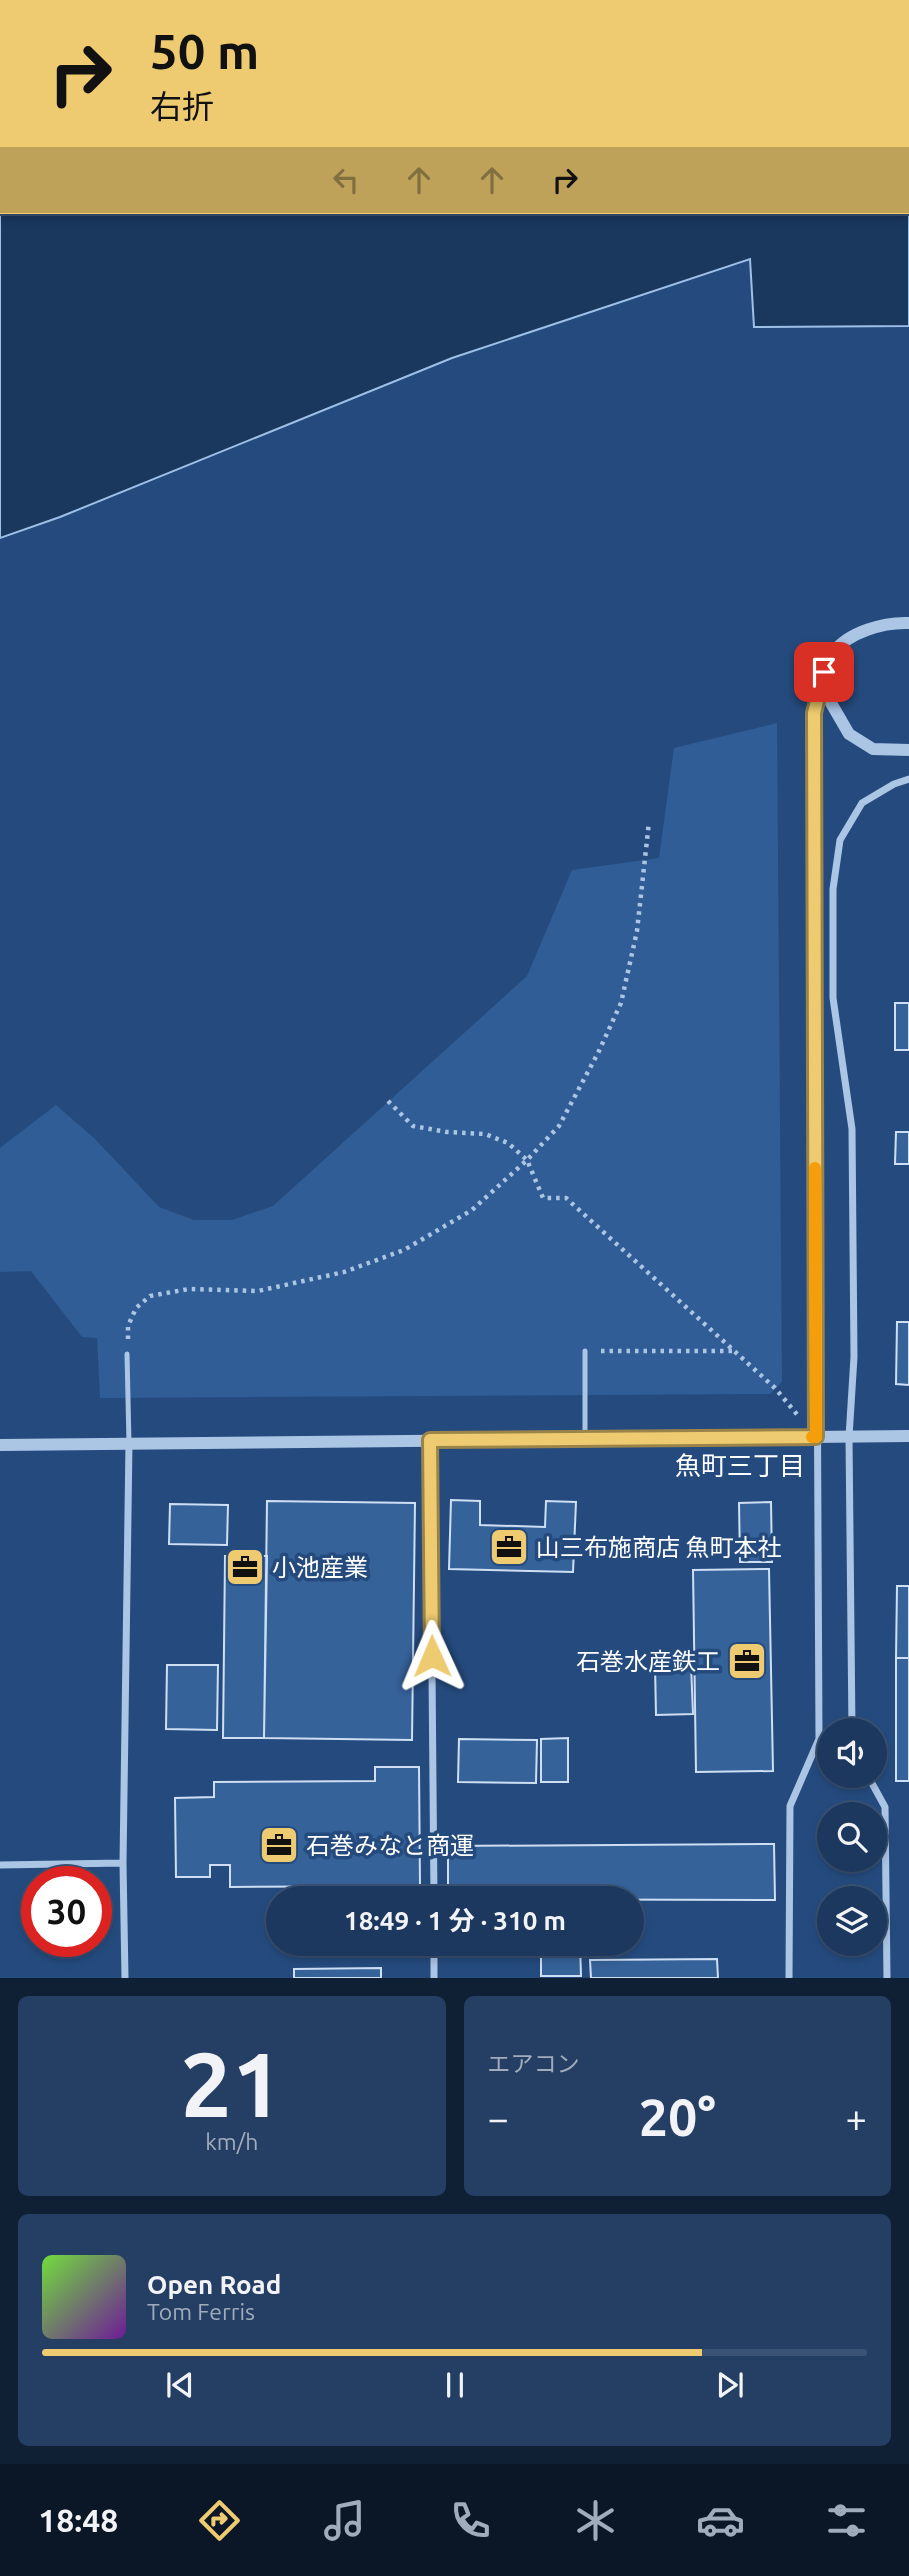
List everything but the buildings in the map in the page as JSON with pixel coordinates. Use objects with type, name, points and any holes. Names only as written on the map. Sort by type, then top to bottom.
[{"type":"street","points":[[789,1978],[790,1806],[819,1739],[814,713],[820,684],[833,652],[854,636],[881,626],[909,624]]},
{"type":"street","points":[[820,684],[849,734],[873,749],[909,750]]},
{"type":"street","points":[[852,1718],[849,1437],[854,1357],[852,1129],[833,998],[833,889],[840,840],[862,803],[894,784],[909,779]]},
{"type":"street","points":[[0,1445],[909,1436]]},
{"type":"street","points":[[430,1440],[433,1886]]},
{"type":"street","points":[[125,1978],[123,1863],[129,1443]]},
{"type":"street","points":[[875,1788],[885,1807],[887,1978]]},
{"type":"street","points":[[0,1865],[123,1863]]},
{"type":"street","points":[[434,1956],[434,1978]]},
{"type":"lane","points":[[585,1351],[585,1439]]},
{"type":"lane","points":[[127,1354],[129,1443]]},
{"type":"path","points":[[127,1354],[128,1326],[136,1308],[150,1296],[189,1289],[258,1291],[368,1264],[404,1250],[472,1210],[527,1160],[559,1126],[621,1003],[637,931],[649,822]]},
{"type":"path","points":[[388,1101],[413,1126],[447,1132],[485,1134],[508,1143],[527,1160],[542,1198],[566,1198],[775,1388],[816,1437]]},
{"type":"path","points":[[585,1351],[733,1351]]},
{"type":"shaded area","points":[[0,214],[909,214],[909,326],[754,327],[750,259],[452,358],[60,517],[0,538]]},
{"type":"shaded area","points":[[777,723],[782,1382],[770,1394],[100,1398],[97,1338],[82,1337],[31,1271],[0,1272],[0,1148],[56,1105],[95,1139],[159,1207],[194,1220],[232,1220],[273,1206],[527,976],[572,870],[659,858],[674,748]]},
{"type":"slow traffic","points":[[812,1437],[816,1437],[815,1168]]},
{"type":"place","name":"山三布施商店 魚町本社","points":[[509,1547]]},
{"type":"place","name":"小池産業","points":[[245,1567]]},
{"type":"place","name":"石巻水産鉄工","points":[[747,1661]]},
{"type":"place","name":"石巻みなと商運","points":[[279,1845]]},
{"type":"district","name":"魚町三丁目","points":[[740,1465]]},
{"type":"route","points":[[432,1656],[430,1440],[816,1437],[814,713],[824,672]]}]
